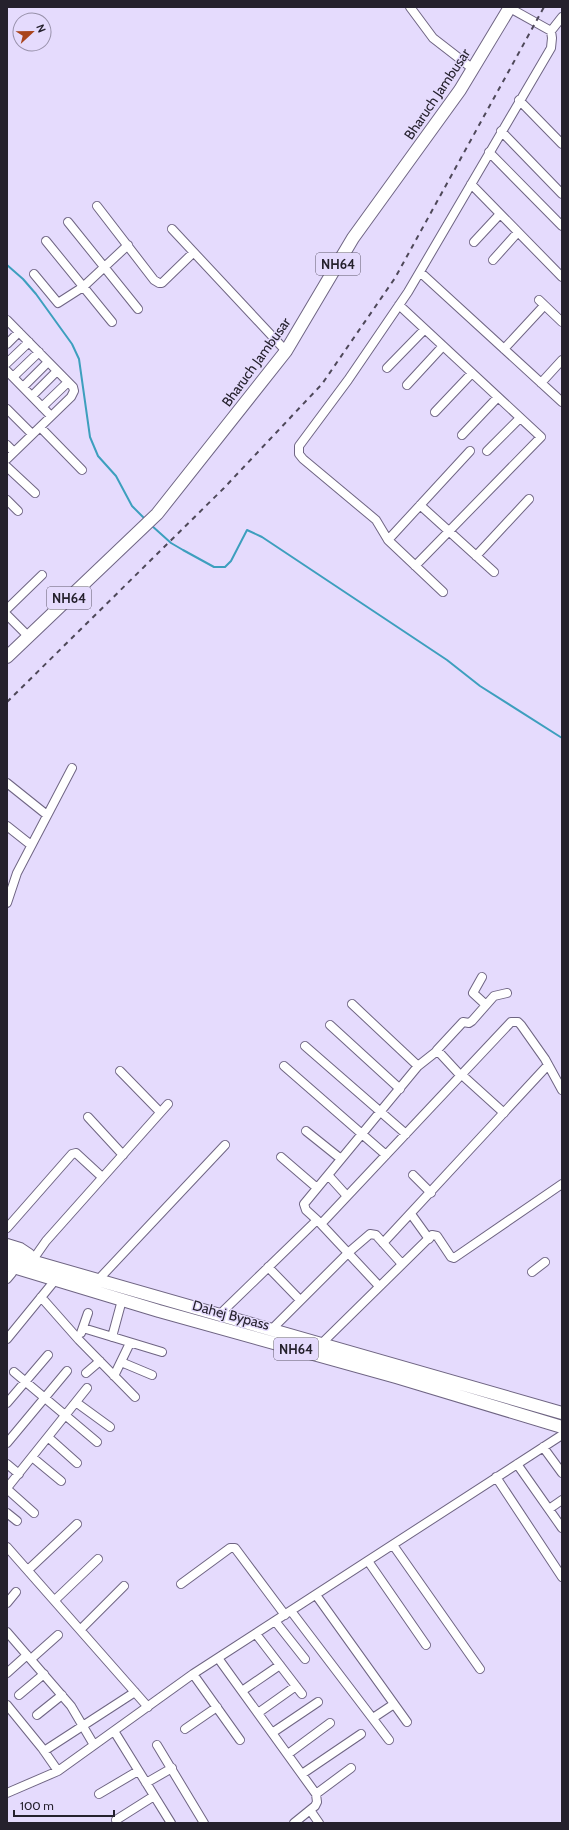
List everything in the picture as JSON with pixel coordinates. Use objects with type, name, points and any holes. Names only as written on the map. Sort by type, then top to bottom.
[{"type":"highway","name":"Bharuch Jambusar","points":[[7,657],[157,514],[286,351],[353,238],[460,90],[509,8]]},
{"type":"highway","name":"NH64","points":[[7,1245],[20,1249],[32,1264],[8,1272]]},
{"type":"highway","name":"Dahej Bypass","points":[[7,1254],[122,1300],[312,1353],[562,1427]]},
{"type":"highway","name":"Dahej Bypass","points":[[49,1272],[98,1280],[562,1413]]},
{"type":"street","points":[[410,7],[433,38],[473,69]]},
{"type":"street","points":[[444,592],[388,540],[376,520],[303,459],[299,454],[299,446],[348,380],[420,272],[550,48],[552,38],[550,31],[509,8]]},
{"type":"street","points":[[550,31],[562,18]]},
{"type":"street","points":[[519,100],[562,144]]},
{"type":"street","points":[[501,132],[562,194]]},
{"type":"street","points":[[489,152],[562,226]]},
{"type":"street","points":[[471,184],[562,277]]},
{"type":"street","points":[[97,206],[154,280],[159,283],[162,283],[193,253]]},
{"type":"street","points":[[474,242],[500,214]]},
{"type":"street","points":[[68,222],[138,309]]},
{"type":"street","points":[[172,229],[286,351]]},
{"type":"street","points":[[493,260],[518,232]]},
{"type":"street","points":[[46,241],[112,322]]},
{"type":"street","points":[[34,274],[58,303],[83,287],[128,245]]},
{"type":"street","points":[[420,272],[562,402]]},
{"type":"street","points":[[504,349],[540,304],[561,318]]},
{"type":"street","points":[[399,305],[541,437],[415,566]]},
{"type":"street","points":[[7,459],[74,394],[73,387],[8,322]]},
{"type":"street","points":[[387,368],[425,329]]},
{"type":"street","points":[[7,344],[19,332]]},
{"type":"street","points":[[7,363],[28,342]]},
{"type":"street","points":[[407,385],[443,346]]},
{"type":"street","points":[[39,352],[10,374],[51,416]]},
{"type":"street","points":[[541,383],[562,360]]},
{"type":"street","points":[[22,387],[48,362]]},
{"type":"street","points":[[32,396],[57,371]]},
{"type":"street","points":[[435,412],[472,373]]},
{"type":"street","points":[[42,407],[68,382]]},
{"type":"street","points":[[462,435],[498,397]]},
{"type":"street","points":[[7,408],[32,434]]},
{"type":"street","points":[[487,451],[520,418]]},
{"type":"street","points":[[40,427],[82,470]]},
{"type":"street","points":[[7,445],[14,452]]},
{"type":"street","points":[[388,540],[470,451]]},
{"type":"street","points":[[7,467],[35,493]]},
{"type":"street","points":[[476,556],[529,499]]},
{"type":"street","points":[[7,500],[18,512]]},
{"type":"street","points":[[420,505],[494,572]]},
{"type":"street","points":[[7,609],[42,575]]},
{"type":"street","points":[[7,615],[28,636]]},
{"type":"street","points":[[7,903],[17,873],[72,768]]},
{"type":"street","points":[[7,783],[47,815]]},
{"type":"street","points":[[7,826],[31,845]]},
{"type":"street","points":[[482,977],[473,993],[486,1005]]},
{"type":"street","points":[[379,1286],[349,1252],[304,1208],[304,1204],[418,1066],[437,1052],[462,1022],[472,1021],[494,996],[507,993]]},
{"type":"street","points":[[352,1004],[418,1066]]},
{"type":"street","points":[[219,1315],[268,1267],[347,1196],[509,1024],[514,1021],[521,1025],[548,1065],[562,1090]]},
{"type":"street","points":[[330,1025],[400,1089]]},
{"type":"street","points":[[305,1046],[380,1113],[406,1134]]},
{"type":"street","points":[[437,1052],[504,1113]]},
{"type":"street","points":[[383,1243],[548,1065]]},
{"type":"street","points":[[284,1066],[386,1155]]},
{"type":"street","points":[[120,1071],[160,1112]]},
{"type":"street","points":[[32,1264],[46,1241],[168,1104]]},
{"type":"street","points":[[88,1117],[123,1155]]},
{"type":"street","points":[[306,1131],[341,1159]]},
{"type":"street","points":[[98,1280],[225,1145]]},
{"type":"street","points":[[7,1228],[72,1154],[76,1153],[102,1177]]},
{"type":"street","points":[[281,1157],[317,1188]]},
{"type":"street","points":[[328,1175],[347,1196]]},
{"type":"street","points":[[413,1175],[431,1192]]},
{"type":"street","points":[[312,1353],[379,1286],[429,1239],[435,1235],[450,1257],[454,1258],[562,1184]]},
{"type":"street","points":[[411,1214],[429,1239]]},
{"type":"street","points":[[271,1330],[349,1252],[370,1234],[376,1235],[402,1264]]},
{"type":"street","points":[[532,1272],[545,1262]]},
{"type":"street","points":[[268,1267],[300,1300]]},
{"type":"street","points":[[7,1339],[41,1297],[49,1272]]},
{"type":"street","points":[[41,1297],[79,1340],[135,1397]]},
{"type":"street","points":[[112,1337],[122,1300]]},
{"type":"street","points":[[79,1340],[88,1313]]},
{"type":"street","points":[[83,1328],[162,1352]]},
{"type":"street","points":[[114,1376],[130,1343]]},
{"type":"street","points":[[7,1403],[48,1355]]},
{"type":"street","points":[[86,1373],[100,1361]]},
{"type":"street","points":[[121,1362],[152,1375]]},
{"type":"street","points":[[7,1443],[67,1371]]},
{"type":"street","points":[[14,1372],[97,1442]]},
{"type":"street","points":[[34,1512],[7,1488],[88,1388]]},
{"type":"street","points":[[77,1403],[110,1427]]},
{"type":"street","points":[[7,1793],[58,1771],[218,1658],[562,1435]]},
{"type":"street","points":[[49,1438],[77,1463]]},
{"type":"street","points":[[543,1447],[562,1473]]},
{"type":"street","points":[[32,1457],[61,1481]]},
{"type":"street","points":[[7,1464],[19,1474]]},
{"type":"street","points":[[517,1464],[562,1528]]},
{"type":"street","points":[[496,1478],[562,1577]]},
{"type":"street","points":[[549,1509],[562,1500]]},
{"type":"street","points":[[7,1513],[17,1521]]},
{"type":"street","points":[[28,1570],[77,1524]]},
{"type":"street","points":[[393,1545],[480,1669]]},
{"type":"street","points":[[7,1547],[148,1707]]},
{"type":"street","points":[[180,1584],[230,1548],[235,1548],[373,1718],[389,1740]]},
{"type":"street","points":[[55,1600],[98,1559]]},
{"type":"street","points":[[368,1561],[426,1645]]},
{"type":"street","points":[[80,1629],[124,1586]]},
{"type":"street","points":[[7,1603],[16,1592]]},
{"type":"street","points":[[316,1595],[407,1722]]},
{"type":"street","points":[[275,1622],[305,1659]]},
{"type":"street","points":[[7,1632],[62,1695],[83,1724],[94,1745]]},
{"type":"street","points":[[256,1634],[302,1694]]},
{"type":"street","points":[[7,1673],[58,1635]]},
{"type":"street","points":[[218,1658],[316,1794],[317,1802],[294,1823]]},
{"type":"street","points":[[242,1691],[280,1664]]},
{"type":"street","points":[[19,1695],[44,1674]]},
{"type":"street","points":[[194,1674],[240,1740]]},
{"type":"street","points":[[258,1713],[296,1686]]},
{"type":"street","points":[[44,1751],[83,1724],[135,1692]]},
{"type":"street","points":[[37,1715],[62,1695]]},
{"type":"street","points":[[272,1733],[318,1702]]},
{"type":"street","points":[[373,1718],[394,1704]]},
{"type":"street","points":[[7,1705],[58,1771]]},
{"type":"street","points":[[185,1729],[217,1707]]},
{"type":"street","points":[[288,1754],[330,1723]]},
{"type":"street","points":[[114,1731],[154,1796],[168,1822]]},
{"type":"street","points":[[302,1774],[360,1734]]},
{"type":"street","points":[[157,1745],[204,1823]]},
{"type":"street","points":[[146,1783],[172,1768]]},
{"type":"street","points":[[316,1794],[351,1768]]},
{"type":"street","points":[[100,1794],[138,1771]]},
{"type":"street","points":[[116,1820],[154,1796]]},
{"type":"street","points":[[310,1810],[318,1823]]},
{"type":"waterway","points":[[7,265],[23,279],[36,294],[72,344],[79,359],[90,437],[98,456],[116,476],[132,506],[145,519]]},
{"type":"waterway","points":[[151,525],[171,543],[214,567],[225,567],[231,561],[247,530],[262,537],[447,660],[480,686],[562,738]]},
{"type":"railway","points":[[7,702],[224,488],[322,384],[395,278],[544,7]]}]
